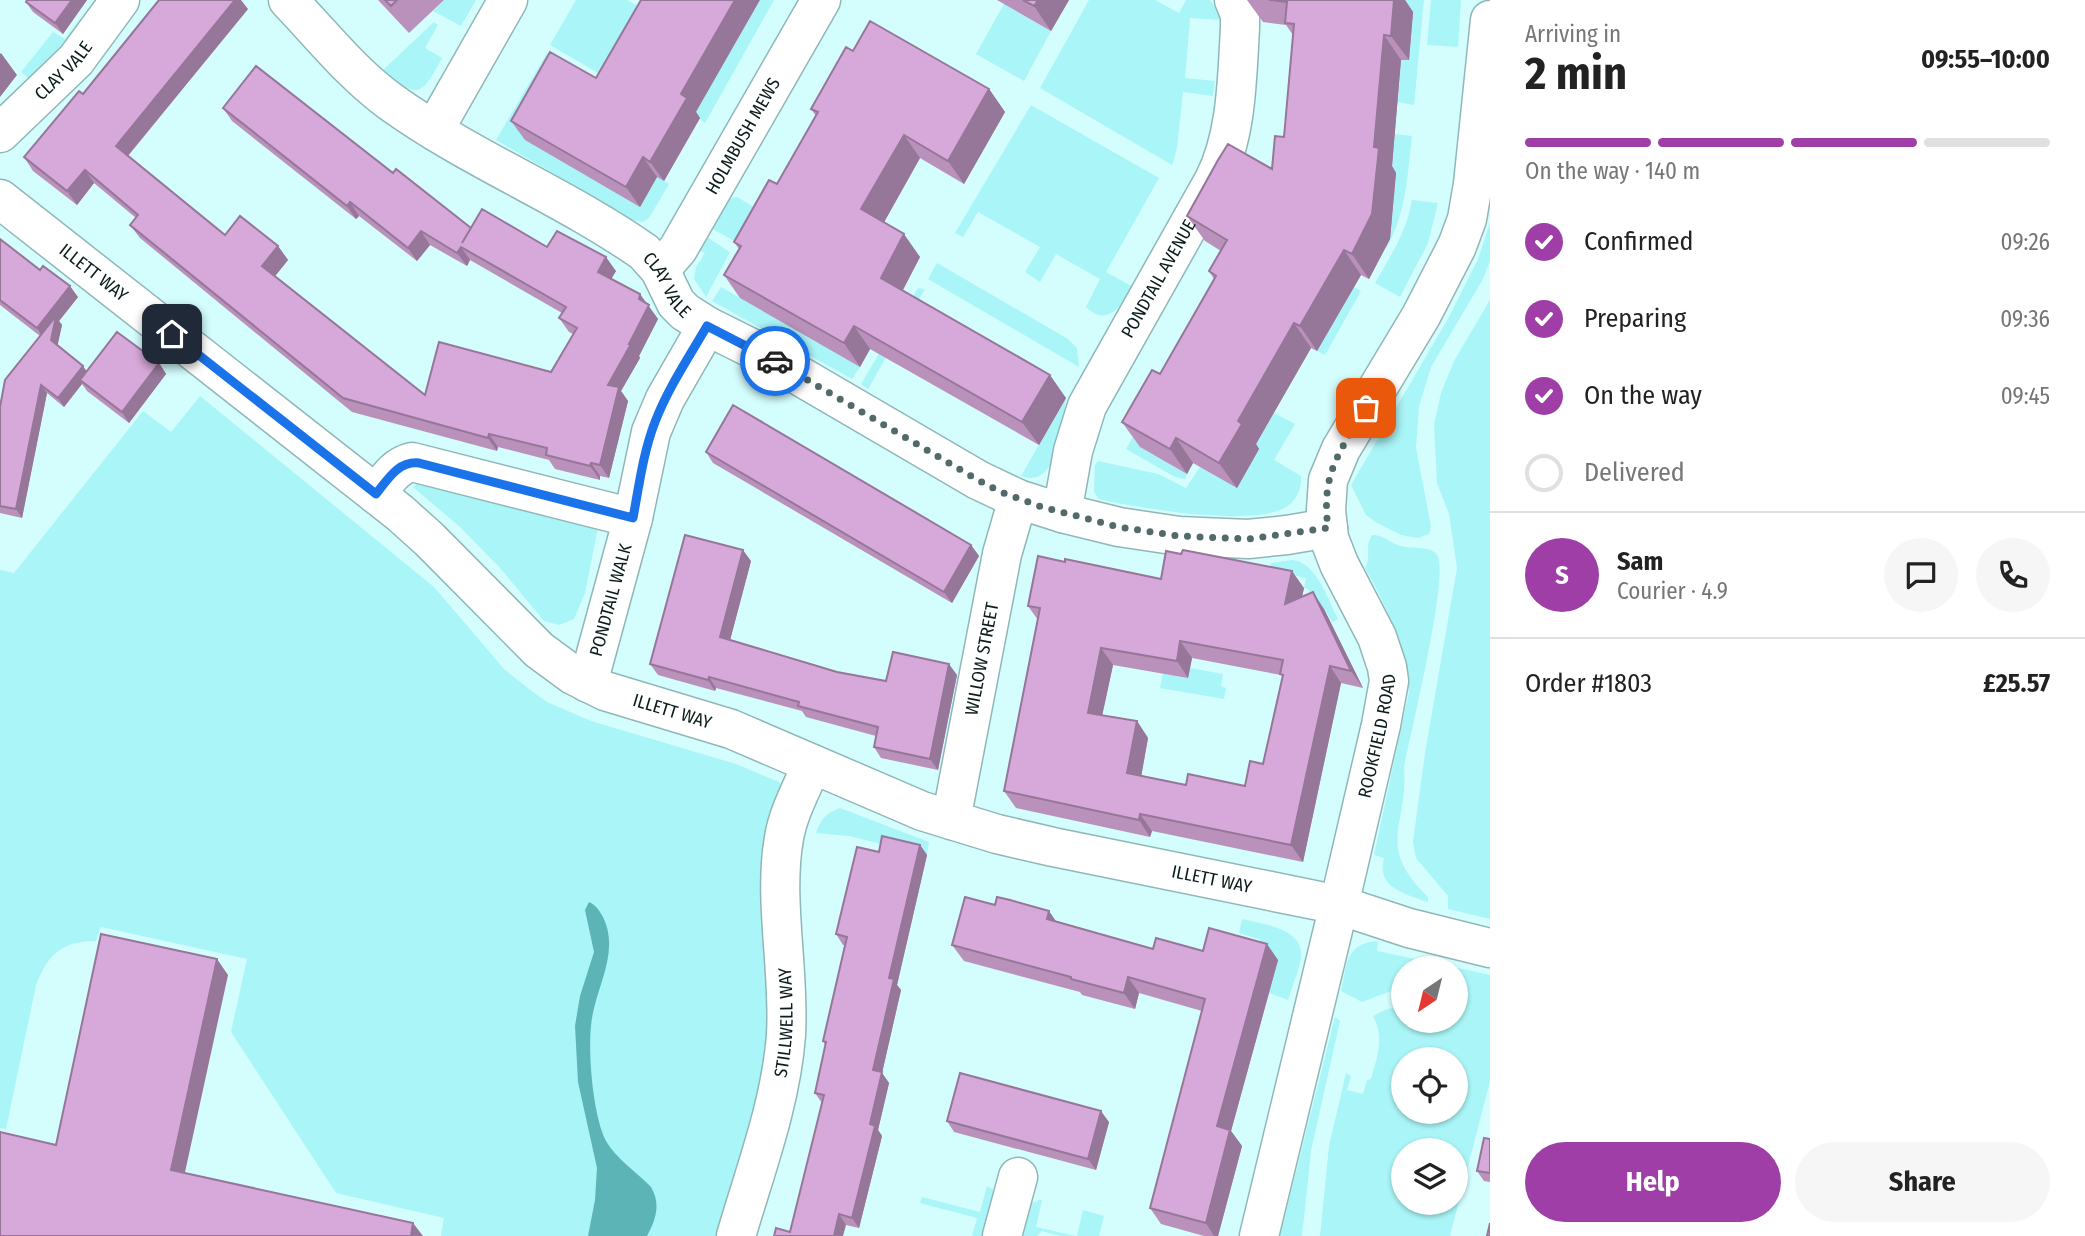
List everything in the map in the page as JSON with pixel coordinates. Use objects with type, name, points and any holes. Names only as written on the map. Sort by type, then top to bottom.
[{"type":"street","name":"CLAY VALE","points":[[0,133],[76,60],[120,0]]},
{"type":"street","name":"CLAY VALE","points":[[288,0],[374,88],[434,130],[644,252],[660,270],[676,303],[685,312],[958,468],[1018,499],[1119,527],[1179,536],[1248,539],[1328,528]]},
{"type":"street","points":[[434,130],[508,0]]},
{"type":"street","name":"HOLMBUSH MEWS","points":[[660,270],[678,249],[821,0]]},
{"type":"street","name":"PONDTAIL AVENUE","points":[[1062,513],[1073,451],[1087,406],[1224,158],[1231,125],[1240,28],[1240,15],[1234,0]]},
{"type":"street","name":"ROOKFIELD ROAD","points":[[1259,1236],[1339,905],[1389,681],[1383,652],[1334,552],[1328,528],[1326,494],[1333,465],[1421,316],[1457,246],[1467,219],[1490,20]]},
{"type":"street","name":"ILLETT WAY","points":[[0,199],[376,494],[429,538],[539,650],[560,667],[588,683],[612,693],[731,729],[881,794],[951,820],[1053,847],[1339,905],[1409,928],[1490,948]]},
{"type":"street","name":"PONDTAIL WALK","points":[[588,683],[633,518],[644,459],[655,421],[674,381],[707,326]]},
{"type":"street","points":[[376,494],[399,467],[412,462],[633,518]]},
{"type":"street","name":"WILLOW STREET","points":[[951,820],[1002,554],[1018,499]]},
{"type":"street","name":"STILLWELL WAY","points":[[736,1236],[772,1110],[783,1057],[787,1014],[782,893],[783,841],[786,826],[812,764]]},
{"type":"street","points":[[1002,1236],[1018,1177]]},
{"type":"shaded area","points":[[444,0],[476,0],[461,26],[433,11]]},
{"type":"shaded area","points":[[576,0],[627,0],[656,17],[617,84],[550,45]]},
{"type":"shaded area","points":[[760,0],[774,0],[705,123],[695,114]]},
{"type":"shaded area","points":[[1089,0],[1155,0],[1179,13],[1186,0],[1210,0],[1218,11],[1220,20],[1190,18],[1185,78],[1215,81],[1213,96],[1183,92],[1177,148],[1172,165],[1040,88]]},
{"type":"shaded area","points":[[1390,0],[1424,0],[1414,105],[1398,102],[1401,60]]},
{"type":"shaded area","points":[[1431,0],[1461,0],[1458,47],[1427,45]]},
{"type":"shaded area","points":[[1004,4],[1051,31],[1024,81],[976,54]]},
{"type":"shaded area","points":[[80,19],[89,24],[35,84],[21,72],[53,32],[65,39]]},
{"type":"shaded area","points":[[434,22],[438,25],[425,48],[442,58],[423,87],[418,90],[404,86],[383,70]]},
{"type":"shaded area","points":[[547,53],[600,83],[639,207],[657,177],[669,184],[649,218],[643,222],[633,220],[496,140]]},
{"type":"shaded area","points":[[1031,105],[1159,178],[1106,272],[1133,287],[1119,307],[1107,315],[1094,313],[1086,307],[1100,279],[1056,254],[1040,282],[1025,272],[1040,247],[978,212],[963,237],[955,233]]},
{"type":"shaded area","points":[[1395,134],[1412,136],[1399,220],[1387,247],[1365,234],[1367,216],[1392,218],[1396,173],[1391,172]]},
{"type":"shaded area","points":[[737,197],[757,209],[738,243],[707,226],[727,199]]},
{"type":"shaded area","points":[[1412,200],[1438,203],[1428,243],[1400,297],[1375,283],[1402,233]]},
{"type":"shaded area","points":[[1490,223],[1490,261],[1483,279],[1431,367],[1419,406],[1416,448],[1431,526],[1429,534],[1418,538],[1401,535],[1366,515],[1351,485],[1449,317],[1478,259]]},
{"type":"shaded area","points":[[702,234],[730,252],[706,297],[694,279],[696,267],[705,253],[695,248]]},
{"type":"shaded area","points":[[937,263],[1068,339],[1077,348],[1079,367],[928,279]]},
{"type":"shaded area","points":[[1330,274],[1361,291],[1325,355],[1317,351],[1341,309]]},
{"type":"shaded area","points":[[721,287],[860,367],[852,379],[712,301]]},
{"type":"shaded area","points":[[918,288],[925,289],[868,389],[861,384]]},
{"type":"shaded area","points":[[1490,300],[1490,919],[1448,909],[1448,896],[1416,858],[1413,842],[1425,753],[1457,568],[1449,514],[1437,483],[1434,424],[1441,393],[1454,361]]},
{"type":"shaded area","points":[[1160,389],[1140,447],[1187,474],[1185,479],[1175,477],[1126,449]]},
{"type":"shaded area","points":[[200,396],[434,587],[504,669],[547,702],[591,721],[736,764],[779,782],[783,787],[771,1031],[755,1118],[718,1236],[441,1236],[444,1218],[336,1193],[231,1032],[247,959],[101,927],[96,941],[74,944],[58,951],[41,974],[36,985],[6,1129],[0,1128],[0,570],[14,573],[143,411],[171,432]]},
{"type":"shaded area","points":[[1066,398],[1057,451],[1051,464],[1044,473],[1034,478],[1021,476]]},
{"type":"shaded area","points":[[1274,413],[1295,424],[1274,460],[1301,476],[1301,480],[1300,488],[1289,505],[1274,512],[1228,516],[1173,512],[1099,499],[1094,492],[1095,465],[1098,461],[1158,474],[1186,488],[1200,467],[1255,446]]},
{"type":"shaded area","points":[[420,481],[599,522],[585,593],[574,619],[559,625],[544,621],[501,569],[460,527],[413,487]]},
{"type":"shaded area","points":[[1372,535],[1401,546],[1431,550],[1437,555],[1440,568],[1434,622],[1404,767],[1398,834],[1402,863],[1428,897],[1428,902],[1410,896],[1388,883],[1384,876],[1384,858],[1374,855],[1409,692],[1404,659],[1394,628],[1365,568]]},
{"type":"shaded area","points":[[1293,560],[1309,568],[1315,575],[1338,619],[1332,622],[1325,609],[1319,611],[1308,589],[1304,588],[1306,578],[1289,574],[1266,580],[1271,563]]},
{"type":"shaded area","points":[[1166,657],[1190,668],[1223,674],[1221,686],[1226,688],[1224,699],[1160,688]]},
{"type":"shaded area","points":[[840,808],[929,842],[927,855],[849,836],[816,833],[825,817]]},
{"type":"shaded area","points":[[589,902],[603,917],[609,944],[591,1026],[590,1052],[595,1101],[602,1130],[610,1148],[654,1193],[656,1212],[647,1236],[588,1236],[595,1200],[597,1168],[578,1082],[575,1026],[580,996],[594,952],[585,910]]},
{"type":"shaded area","points":[[1242,919],[1280,929],[1296,940],[1300,947],[1301,957],[1288,1000],[1269,993],[1258,954],[1261,940],[1239,933]]},
{"type":"shaded area","points":[[1378,941],[1377,951],[1401,956],[1391,956],[1391,991],[1362,1002],[1341,991],[1349,957],[1359,946]]},
{"type":"shaded area","points":[[1468,970],[1490,975],[1490,1081],[1468,1166],[1468,1138],[1391,1138],[1391,1215],[1455,1215],[1450,1236],[1320,1236],[1329,1146],[1346,1073],[1351,1076],[1347,1090],[1363,1094],[1367,1080],[1371,1079],[1379,1040],[1373,1016],[1391,1008],[1391,1033],[1468,1033]]},
{"type":"shaded area","points":[[1335,1017],[1340,1021],[1311,1151],[1302,1236],[1280,1236]]},
{"type":"shaded area","points":[[987,1186],[998,1193],[989,1236],[972,1236],[977,1218],[920,1203],[922,1197],[980,1212]]},
{"type":"shaded area","points":[[1042,1200],[1036,1227],[1076,1236],[1060,1236],[1042,1231],[1037,1236],[1017,1236],[1027,1205]]},
{"type":"shaded area","points":[[1083,1210],[1104,1216],[1099,1236],[1077,1236]]},
{"type":"building","points":[[72,0],[55,23],[26,2]]},
{"type":"building","points":[[159,0],[235,0],[116,146],[225,235],[240,216],[278,246],[262,266],[425,395],[439,342],[551,372],[577,328],[559,318],[566,307],[461,247],[457,253],[421,231],[408,248],[350,202],[347,206],[223,108],[256,66],[393,173],[396,169],[471,228],[482,209],[547,247],[557,231],[606,257],[598,272],[640,294],[639,299],[649,305],[608,385],[619,387],[600,465],[591,463],[590,466],[546,455],[547,448],[489,434],[488,438],[343,398],[130,225],[138,215],[85,170],[67,191],[24,157],[79,91],[83,94]]},
{"type":"building","points":[[385,0],[397,0],[391,6]]},
{"type":"building","points":[[641,0],[735,0],[681,94],[687,98],[650,162],[643,157],[626,187],[511,121],[550,52],[596,78]]},
{"type":"building","points":[[1023,0],[1038,0],[1034,6]]},
{"type":"building","points":[[1269,0],[1394,0],[1391,36],[1384,35],[1374,147],[1379,148],[1372,214],[1352,254],[1344,250],[1300,326],[1294,323],[1238,421],[1242,424],[1219,463],[1176,438],[1170,449],[1122,422],[1152,370],[1160,374],[1216,276],[1209,271],[1227,240],[1187,216],[1218,160],[1228,144],[1272,169],[1275,136],[1284,137],[1294,24],[1285,23],[1287,2]]},
{"type":"building","points":[[870,21],[989,89],[948,161],[904,135],[861,209],[904,234],[881,278],[1050,375],[1022,422],[854,326],[844,343],[724,275],[741,246],[734,242],[769,180],[777,184],[818,112],[811,109],[846,47],[853,51]]},
{"type":"building","points":[[0,239],[40,270],[43,266],[70,286],[37,328],[0,300]]},
{"type":"building","points":[[56,316],[51,340],[83,366],[58,398],[41,385],[16,509],[0,506],[0,407],[5,380]]},
{"type":"building","points":[[117,332],[159,363],[122,412],[80,380]]},
{"type":"building","points":[[733,405],[971,545],[944,592],[706,452]]},
{"type":"building","points":[[685,535],[743,550],[720,637],[837,672],[886,681],[893,652],[949,664],[930,759],[874,747],[878,727],[798,706],[799,702],[709,677],[708,680],[650,664]]},
{"type":"building","points":[[1183,550],[1292,571],[1285,604],[1313,592],[1351,671],[1330,666],[1291,845],[1140,814],[1139,820],[1004,791],[1040,608],[1028,606],[1038,556],[1161,579],[1166,551],[1181,554]],"holes":[[[1180,641],[1283,660],[1280,674],[1283,675],[1263,764],[1250,761],[1245,786],[1188,774],[1186,785],[1127,773],[1137,721],[1088,713],[1101,648],[1177,661]]]},
{"type":"building","points":[[882,836],[920,845],[889,978],[894,979],[873,1070],[882,1072],[870,1124],[875,1126],[852,1218],[839,1214],[834,1236],[774,1236],[776,1228],[790,1232],[824,1095],[815,1093],[826,1042],[823,1041],[847,937],[836,934],[857,847],[879,852]]},
{"type":"building","points":[[965,897],[995,905],[997,897],[1010,900],[1049,911],[1047,919],[1153,949],[1156,938],[1203,951],[1209,928],[1267,944],[1217,1126],[1230,1130],[1206,1223],[1150,1208],[1205,999],[1128,977],[1124,993],[952,945]]},
{"type":"building","points":[[101,934],[217,959],[171,1170],[413,1223],[411,1236],[0,1236],[0,1132],[56,1145]]},
{"type":"building","points":[[960,1073],[1101,1111],[1088,1159],[947,1121]]},
{"type":"building","points":[[1484,1138],[1490,1139],[1490,1173],[1477,1171]]},
{"type":"way so far","points":[[775,361],[1001,492],[1062,513],[1119,527],[1179,536],[1248,539],[1328,528],[1328,480],[1341,449],[1366,408]]},
{"type":"route","points":[[172,334],[376,494],[399,467],[412,462],[633,518],[644,459],[655,421],[674,381],[707,326],[775,361]]}]
